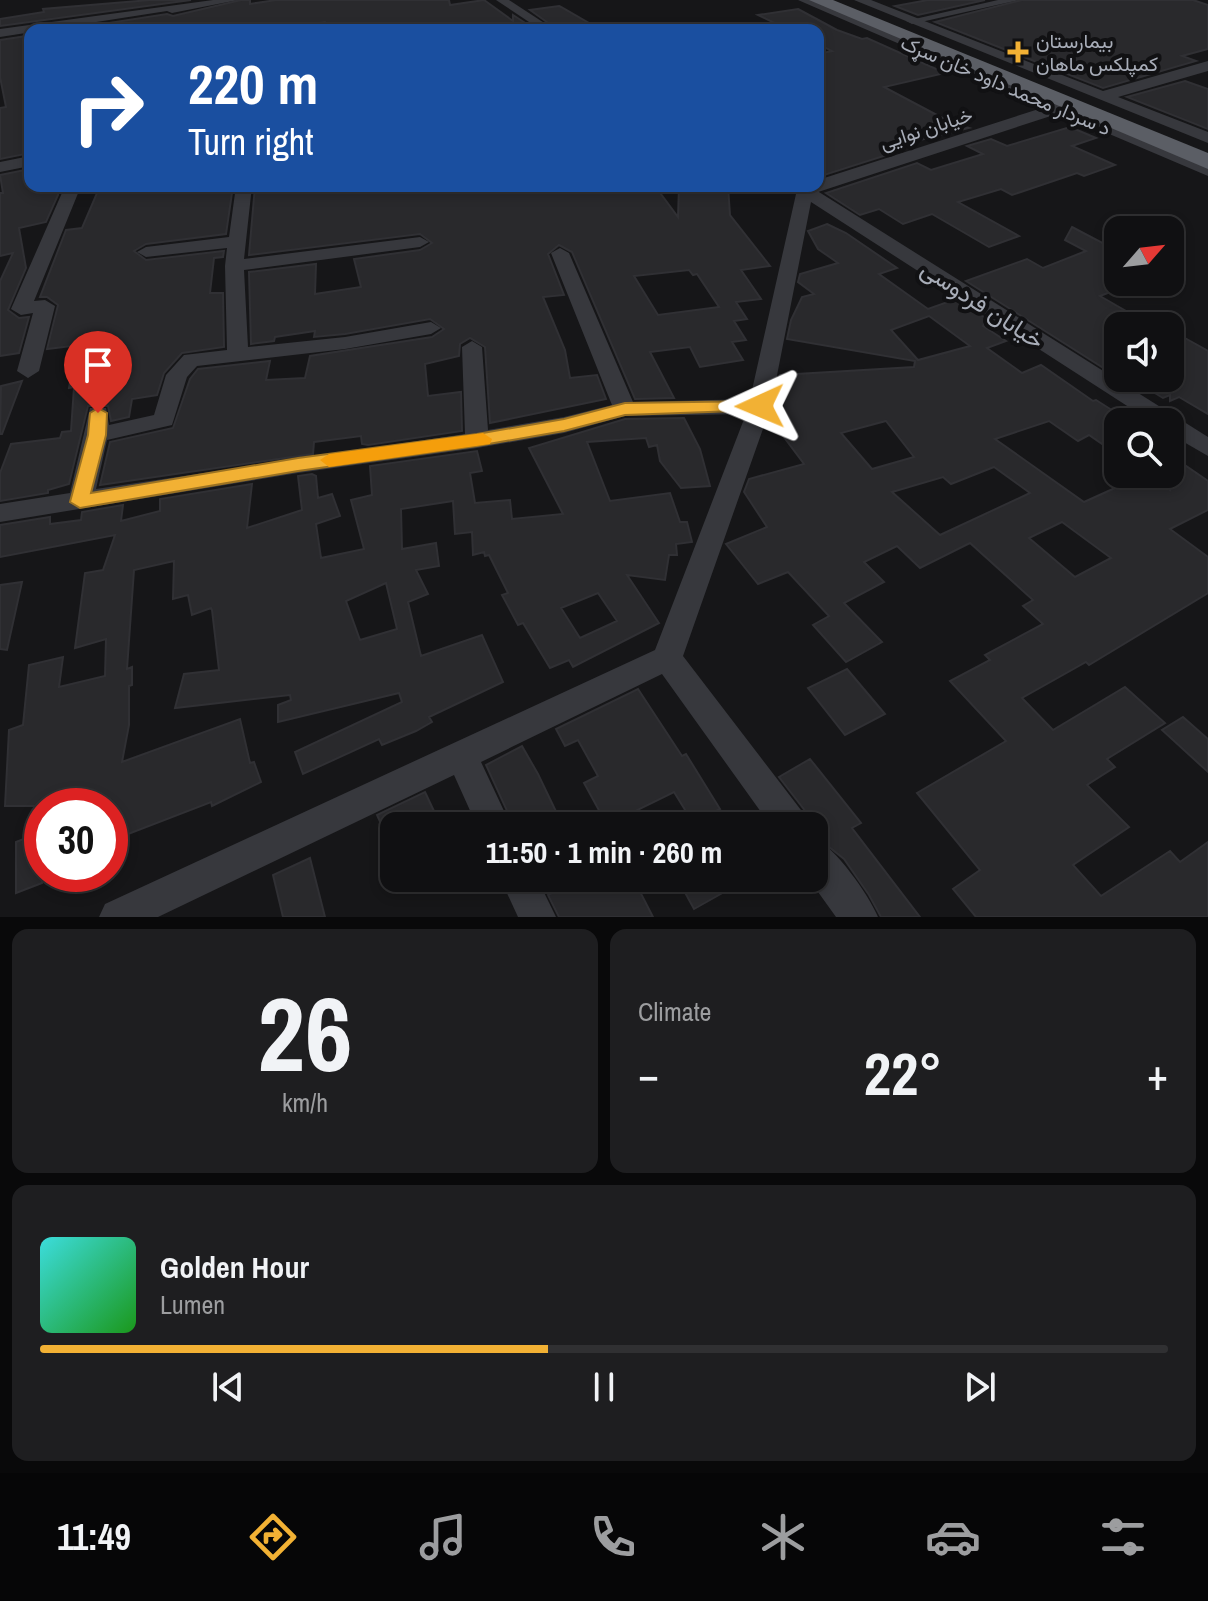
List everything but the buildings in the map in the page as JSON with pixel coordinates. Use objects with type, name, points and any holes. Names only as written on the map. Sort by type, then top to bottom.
[{"type":"highway","name":"د سردار محمد داود خان سړک","points":[[818,0],[1208,150]]},
{"type":"highway","name":"د سردار محمد داود خان سړک","points":[[839,0],[1079,102],[1208,162]]},
{"type":"street","points":[[56,24],[169,6],[233,0]]},
{"type":"street","points":[[501,0],[539,24]]},
{"type":"street","name":"د سردار محمد داود خان سړک","points":[[804,0],[1079,102],[1208,170]]},
{"type":"street","points":[[860,0],[912,21],[1079,102],[1208,138]]},
{"type":"street","points":[[912,21],[1014,0]]},
{"type":"street","points":[[169,6],[181,20]]},
{"type":"street","points":[[0,33],[24,29]]},
{"type":"street","name":"خیابان نوایی","points":[[824,181],[1079,102],[1208,66]]},
{"type":"street","points":[[0,167],[24,162]]},
{"type":"street","points":[[28,371],[45,306],[21,309],[70,192]]},
{"type":"street","points":[[238,353],[234,266],[243,192]]},
{"type":"street","points":[[118,917],[667,658],[760,406],[800,192]]},
{"type":"street","name":"خیابان فردوسی","points":[[807,192],[1146,408]]},
{"type":"street","points":[[146,252],[237,241]]},
{"type":"street","points":[[234,266],[420,242]]},
{"type":"street","points":[[560,253],[625,409]]},
{"type":"street","points":[[372,315],[374,338]]},
{"type":"street","points":[[80,502],[98,424],[164,420],[177,375],[191,360],[431,328]]},
{"type":"street","points":[[472,347],[477,440]]},
{"type":"street","points":[[0,513],[477,440],[564,425],[625,409],[760,406]]},
{"type":"street","name":"خیابان فردوسی","points":[[1184,433],[1208,448]]},
{"type":"street","points":[[667,658],[782,812]]},
{"type":"street","points":[[461,755],[487,812]]},
{"type":"street","points":[[828,875],[859,917]]},
{"type":"street","points":[[525,892],[537,917]]},
{"type":"slow traffic","points":[[329,460],[483,439]]},
{"type":"place","name":"بیمارستان کمپلکس ماهان","points":[[1018,52]]},
{"type":"route","points":[[98,413],[97,435],[80,502],[298,465],[477,440],[564,425],[625,409],[760,406]]}]
